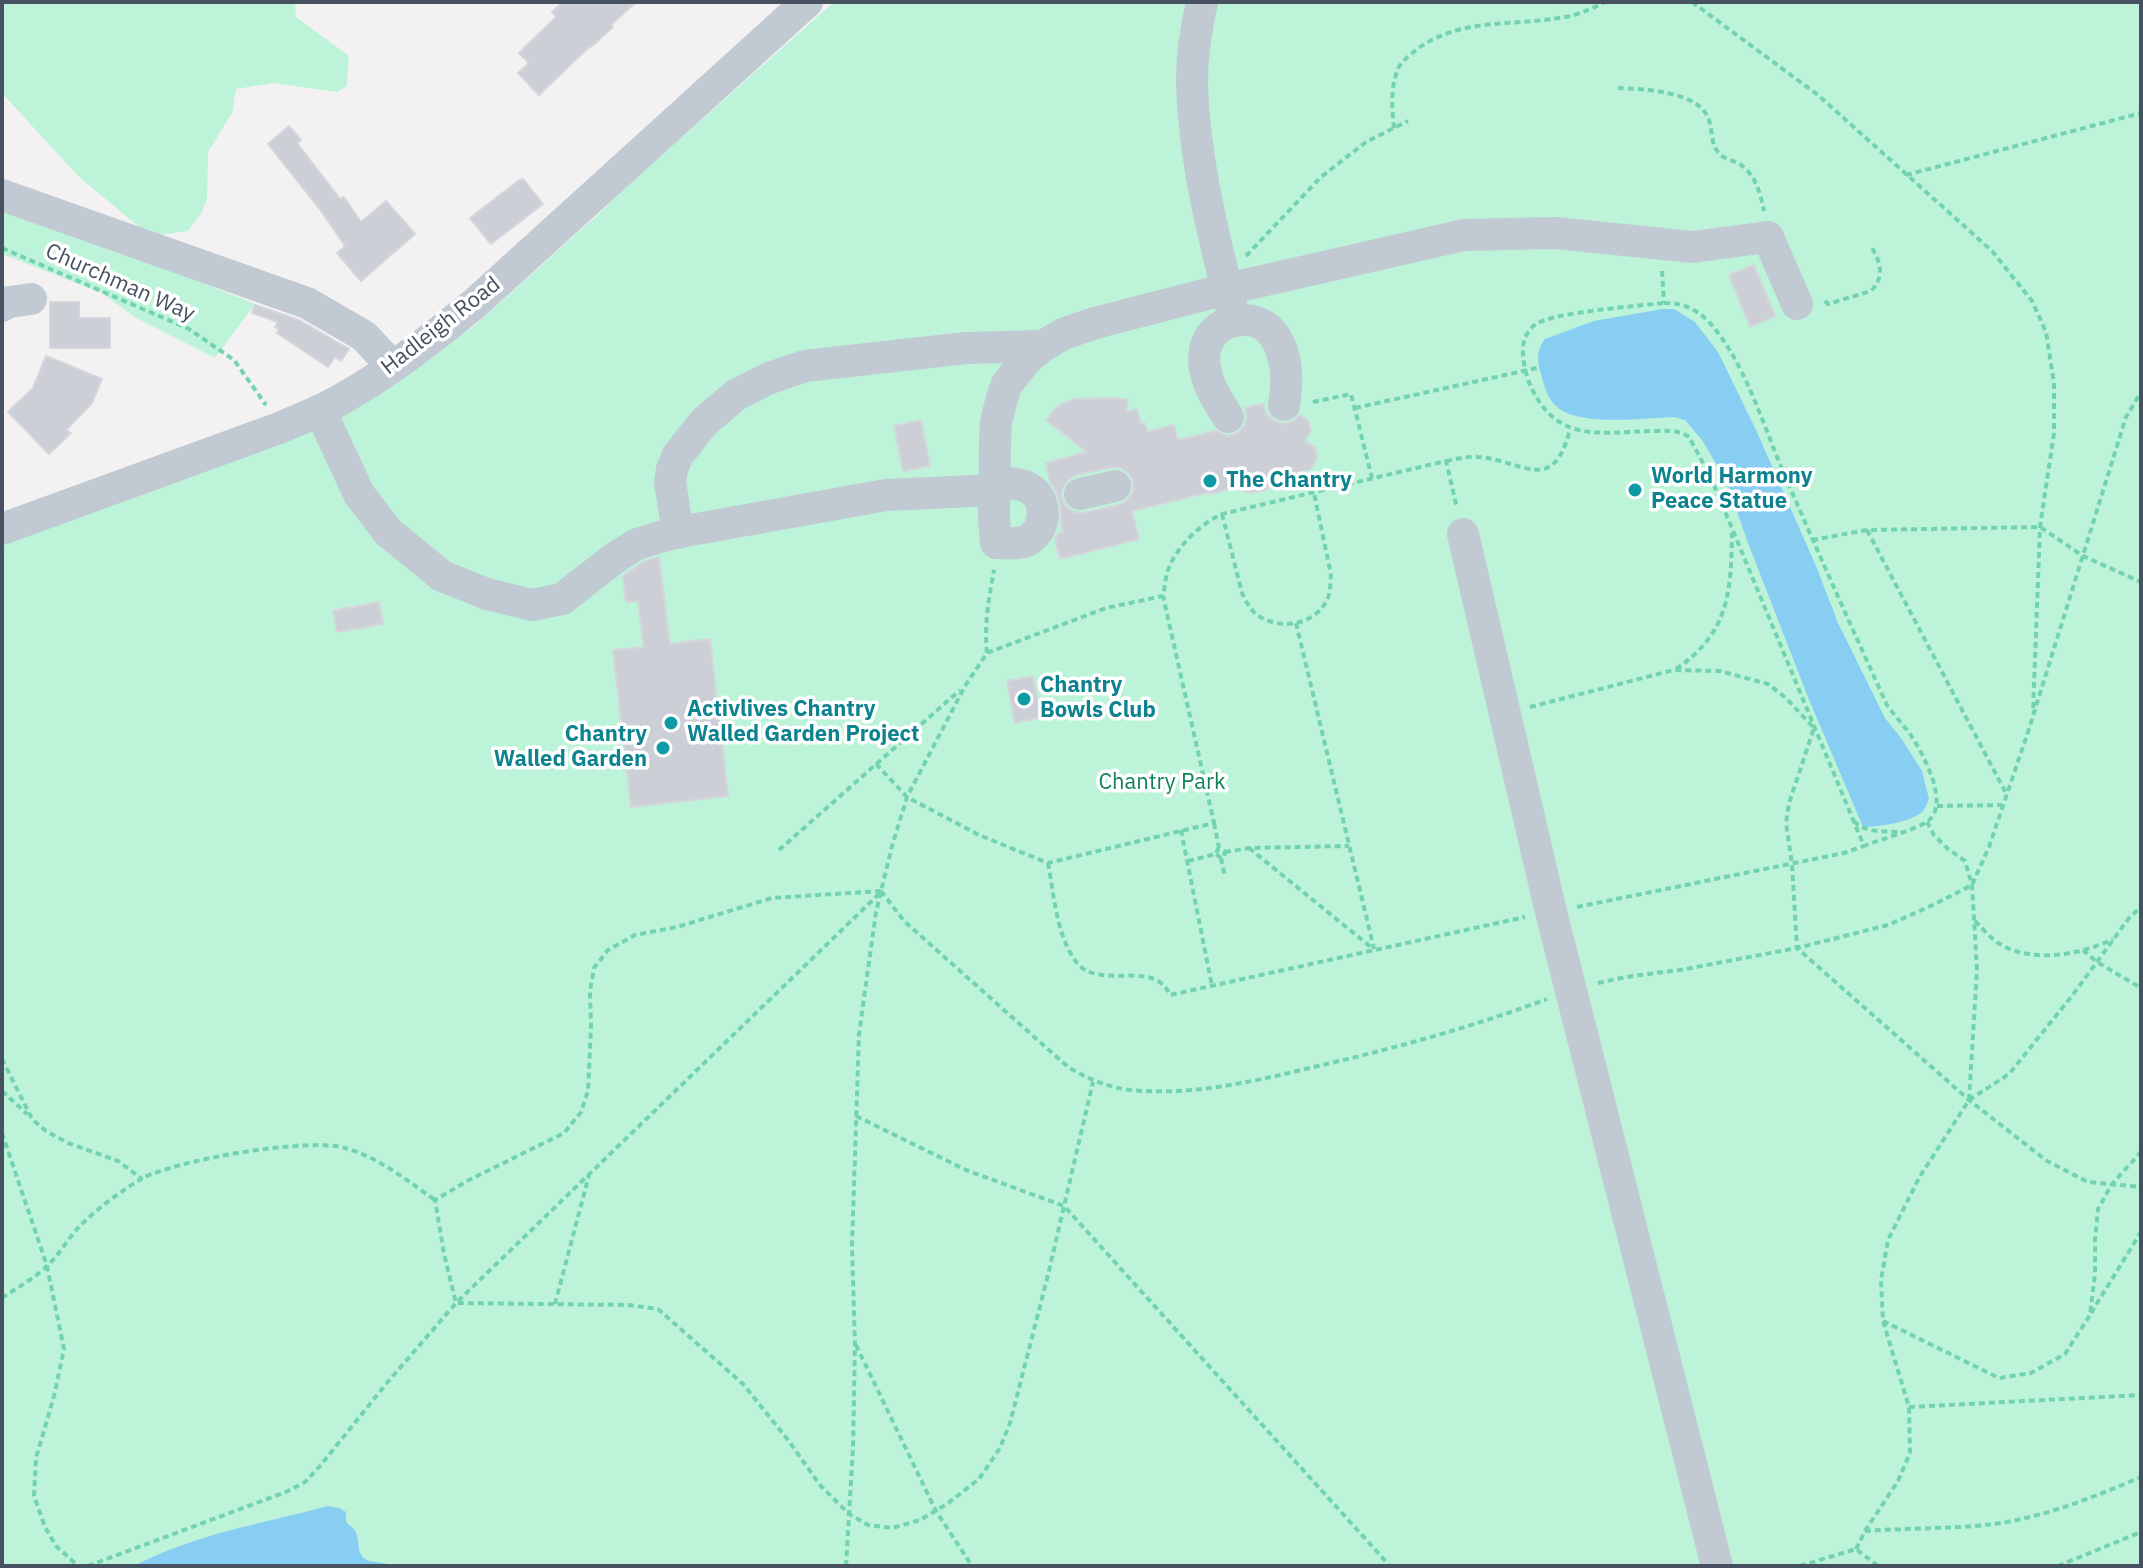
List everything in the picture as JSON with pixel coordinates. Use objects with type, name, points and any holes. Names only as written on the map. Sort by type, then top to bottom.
[{"type":"street","name":"Hadleigh Road","points":[[2,529],[282,427],[357,390],[473,305],[807,2]]},
{"type":"street","points":[[1202,2],[1192,80],[1194,126],[1235,321]]},
{"type":"street","points":[[2,195],[307,303],[364,336],[392,366]]},
{"type":"street","points":[[678,533],[670,482],[678,455],[704,422],[736,395],[767,379],[805,366],[1054,335],[1227,289],[1464,235],[1556,233],[1692,247],[1768,237],[1797,304]]},
{"type":"street","points":[[1228,417],[1211,387],[1205,359],[1206,345],[1212,334],[1227,323],[1261,323],[1271,330],[1283,356],[1286,394]]},
{"type":"street","points":[[1054,335],[1015,372],[1002,398],[996,422],[996,543],[1017,543],[1032,538],[1042,519],[1059,499]]},
{"type":"street","points":[[320,410],[359,494],[388,532],[442,576],[487,594],[532,605],[562,599],[637,544],[678,533],[886,495],[1012,483],[1059,499],[1115,486]]},
{"type":"street","points":[[1463,534],[1551,912],[1717,1566]]},
{"type":"path","points":[[1394,128],[1396,76],[1401,64],[1427,42],[1470,27],[1579,14],[1605,2]]},
{"type":"path","points":[[1692,2],[1818,95],[1992,251],[2032,301],[2046,332],[2054,383],[2054,433],[2040,527],[2033,719]]},
{"type":"path","points":[[1618,88],[1676,95],[1702,108],[1710,122],[1715,147],[1722,156],[1751,174],[1762,202],[1768,237]]},
{"type":"path","points":[[1906,175],[2141,113]]},
{"type":"path","points":[[1227,289],[1248,253],[1321,177],[1366,142],[1408,121]]},
{"type":"path","points":[[1797,304],[1820,297],[1828,304],[1871,291],[1881,271],[1870,245]]},
{"type":"path","name":"Churchman Way","points":[[2,248],[189,329],[234,360],[282,427]]},
{"type":"path","points":[[1048,863],[1061,926],[1075,960],[1084,970],[1157,980],[1170,995],[1374,949],[1844,853],[1864,846],[1927,822],[1937,806],[1935,785],[1912,737],[1887,705],[1812,540],[1746,383],[1728,348],[1707,320],[1682,304],[1664,303],[1580,314],[1542,322],[1530,330],[1523,350],[1533,391],[1553,419],[1570,428],[1592,432],[1675,431],[1689,437],[1702,459],[1864,846]]},
{"type":"path","points":[[1355,408],[1537,368]]},
{"type":"path","points":[[881,891],[904,921],[1068,1067],[1093,1082],[1128,1090],[1185,1092],[1251,1082],[1407,1045],[1571,991],[1626,977],[1797,948],[1888,925],[1972,885],[1989,847],[2033,719],[2126,417],[2141,392]]},
{"type":"path","points":[[1286,394],[1304,399],[1305,404],[1351,394],[1372,478]]},
{"type":"path","points":[[1225,877],[1163,596],[1167,571],[1180,548],[1201,527],[1222,514],[1446,461],[1478,457],[1520,468],[1543,469],[1558,461],[1570,428]]},
{"type":"path","points":[[1446,461],[1463,534]]},
{"type":"path","points":[[1222,514],[1247,603],[1264,619],[1286,625],[1296,623],[1317,613],[1328,597],[1330,587],[1331,575],[1314,493]]},
{"type":"path","points":[[1812,540],[1867,530],[2040,527],[2083,556],[2141,582]]},
{"type":"path","points":[[1674,670],[1690,659],[1715,633],[1727,598],[1732,530]]},
{"type":"path","points":[[1867,530],[2007,795]]},
{"type":"path","points":[[846,1566],[853,1448],[855,1344],[852,1246],[859,1034],[876,912],[907,797],[965,686],[987,653],[986,612],[996,543]]},
{"type":"path","points":[[987,653],[1106,608],[1163,596]]},
{"type":"path","points":[[1296,623],[1374,949]]},
{"type":"path","points":[[1505,714],[1674,670],[1720,671],[1768,684],[1814,728]]},
{"type":"path","points":[[779,850],[965,686]]},
{"type":"path","points":[[1814,728],[1789,803],[1786,823],[1797,948],[1969,1100],[2047,1161],[2088,1182],[2141,1187]]},
{"type":"path","points":[[876,764],[907,797],[979,835],[1048,863],[1214,823]]},
{"type":"path","points":[[1937,806],[2004,805]]},
{"type":"path","points":[[1852,819],[1868,830],[1900,832]]},
{"type":"path","points":[[1927,822],[1934,835],[1965,861],[1972,885],[1977,970],[1969,1100]]},
{"type":"path","points":[[1181,830],[1212,986]]},
{"type":"path","points":[[1188,861],[1249,848],[1349,846]]},
{"type":"path","points":[[1249,848],[1374,949]]},
{"type":"path","points":[[88,1566],[286,1492],[305,1482],[456,1303],[881,891]]},
{"type":"path","points":[[435,1200],[564,1133],[581,1112],[588,1091],[590,991],[594,968],[608,950],[635,935],[677,927],[772,898],[881,891]]},
{"type":"path","points":[[1800,1566],[1856,1549],[1898,1481],[1910,1453],[1909,1407],[1883,1321],[1881,1280],[1888,1240],[1919,1178],[1969,1100],[2009,1074],[2129,918],[2141,907]]},
{"type":"path","points":[[1975,920],[1994,940],[2013,950],[2035,954],[2062,955],[2095,948],[2115,938]]},
{"type":"path","points":[[2083,950],[2141,988]]},
{"type":"path","points":[[2,1059],[32,1119]]},
{"type":"path","points":[[456,1303],[629,1305],[658,1309],[743,1384],[820,1485],[849,1514],[868,1525],[892,1528],[920,1520],[979,1479],[1005,1436],[1093,1082]]},
{"type":"path","points":[[2,1091],[46,1131],[68,1143],[118,1161],[142,1179]]},
{"type":"path","points":[[856,1116],[966,1170],[1064,1206],[1390,1566]]},
{"type":"path","points":[[2,1133],[47,1266],[64,1349],[36,1458],[34,1496],[45,1527],[56,1546],[78,1566]]},
{"type":"path","points":[[2,1298],[47,1266],[81,1225],[142,1179],[204,1160],[284,1147],[328,1145],[347,1148],[378,1162],[435,1200],[456,1303]]},
{"type":"path","points":[[2090,1315],[2098,1209],[2112,1184],[2141,1152]]},
{"type":"path","points":[[555,1304],[589,1175]]},
{"type":"path","points":[[1883,1321],[1999,1378],[2031,1373],[2065,1354],[2141,1232]]},
{"type":"path","points":[[855,1344],[936,1511],[972,1566]]},
{"type":"path","points":[[1909,1407],[2141,1395]]},
{"type":"path","points":[[1865,1531],[1993,1524],[2042,1514],[2141,1477]]},
{"type":"path","points":[[2058,1566],[2141,1532]]},
{"type":"path","points":[[1856,1549],[1878,1566]]},
{"type":"green space","points":[[2,2],[295,2],[296,17],[349,56],[347,86],[337,92],[273,83],[236,89],[232,113],[208,152],[207,198],[202,212],[188,231],[150,236],[78,176],[2,93]]},
{"type":"green space","name":"Chantry Park","points":[[834,2],[2141,2],[2141,1566],[2,1566],[2,532],[295,438],[473,327]]},
{"type":"green space","points":[[2,203],[255,304],[215,358],[136,318],[102,293],[2,254]]},
{"type":"water","points":[[1674,309],[1695,322],[1718,352],[1756,430],[1838,623],[1885,718],[1922,771],[1929,799],[1924,810],[1912,818],[1863,827],[1810,702],[1726,480],[1702,440],[1685,420],[1674,417],[1592,419],[1562,411],[1549,396],[1538,360],[1545,339],[1594,321]]},
{"type":"water","points":[[328,1506],[346,1512],[346,1522],[355,1531],[360,1553],[365,1559],[392,1566],[134,1566],[205,1538]]},
{"type":"building","points":[[563,2],[636,2],[539,95],[518,73],[529,63],[519,53],[556,17],[552,12]]},
{"type":"building","points":[[289,126],[301,140],[297,143],[340,199],[344,197],[361,222],[386,201],[415,234],[361,281],[337,253],[345,246],[322,212],[268,144]]},
{"type":"building","points":[[523,179],[543,204],[491,244],[470,218]]},
{"type":"building","points":[[1754,265],[1775,316],[1750,327],[1729,275]]},
{"type":"building","points":[[50,302],[79,302],[79,318],[110,318],[110,348],[50,348]]},
{"type":"building","points":[[255,305],[299,320],[349,349],[341,361],[335,357],[328,367],[277,333],[279,329],[275,327],[278,322],[252,313]]},
{"type":"building","points":[[46,356],[102,379],[92,403],[66,430],[71,433],[49,454],[8,412],[33,388]]},
{"type":"building","name":"The Chantry","points":[[1075,399],[1128,400],[1126,412],[1137,409],[1147,432],[1174,425],[1178,440],[1216,431],[1228,436],[1238,433],[1245,425],[1245,408],[1263,404],[1267,416],[1281,424],[1292,422],[1300,415],[1308,421],[1311,430],[1304,441],[1315,447],[1317,457],[1311,469],[1273,479],[1266,490],[1252,493],[1233,488],[1132,511],[1139,539],[1060,559],[1055,539],[1058,533],[1063,532],[1061,508],[1046,463],[1087,452],[1046,420],[1059,405]],"holes":[[[1121,468],[1133,481],[1133,492],[1127,500],[1119,505],[1083,513],[1074,512],[1066,506],[1061,497],[1068,480],[1076,475]]]},
{"type":"building","points":[[921,420],[930,466],[903,471],[894,426]]},
{"type":"building","name":"Activlives Chantry Walled Garden Project","points":[[659,557],[670,644],[710,639],[728,796],[631,807],[613,650],[644,647],[638,601],[626,602],[623,576],[645,561]]},
{"type":"building","points":[[379,602],[383,624],[337,632],[333,611]]},
{"type":"building","name":"Chantry Bowls Club","points":[[1033,676],[1041,717],[1015,723],[1007,681]]},
{"type":"place","name":"The Chantry","points":[[1210,481]]},
{"type":"place","name":"World Harmony Peace Statue","points":[[1635,490]]},
{"type":"place","name":"Chantry Bowls Club","points":[[1024,699]]},
{"type":"place","name":"Activlives Chantry Walled Garden Project","points":[[671,723]]},
{"type":"place","name":"Chantry Walled Garden","points":[[663,748]]}]
